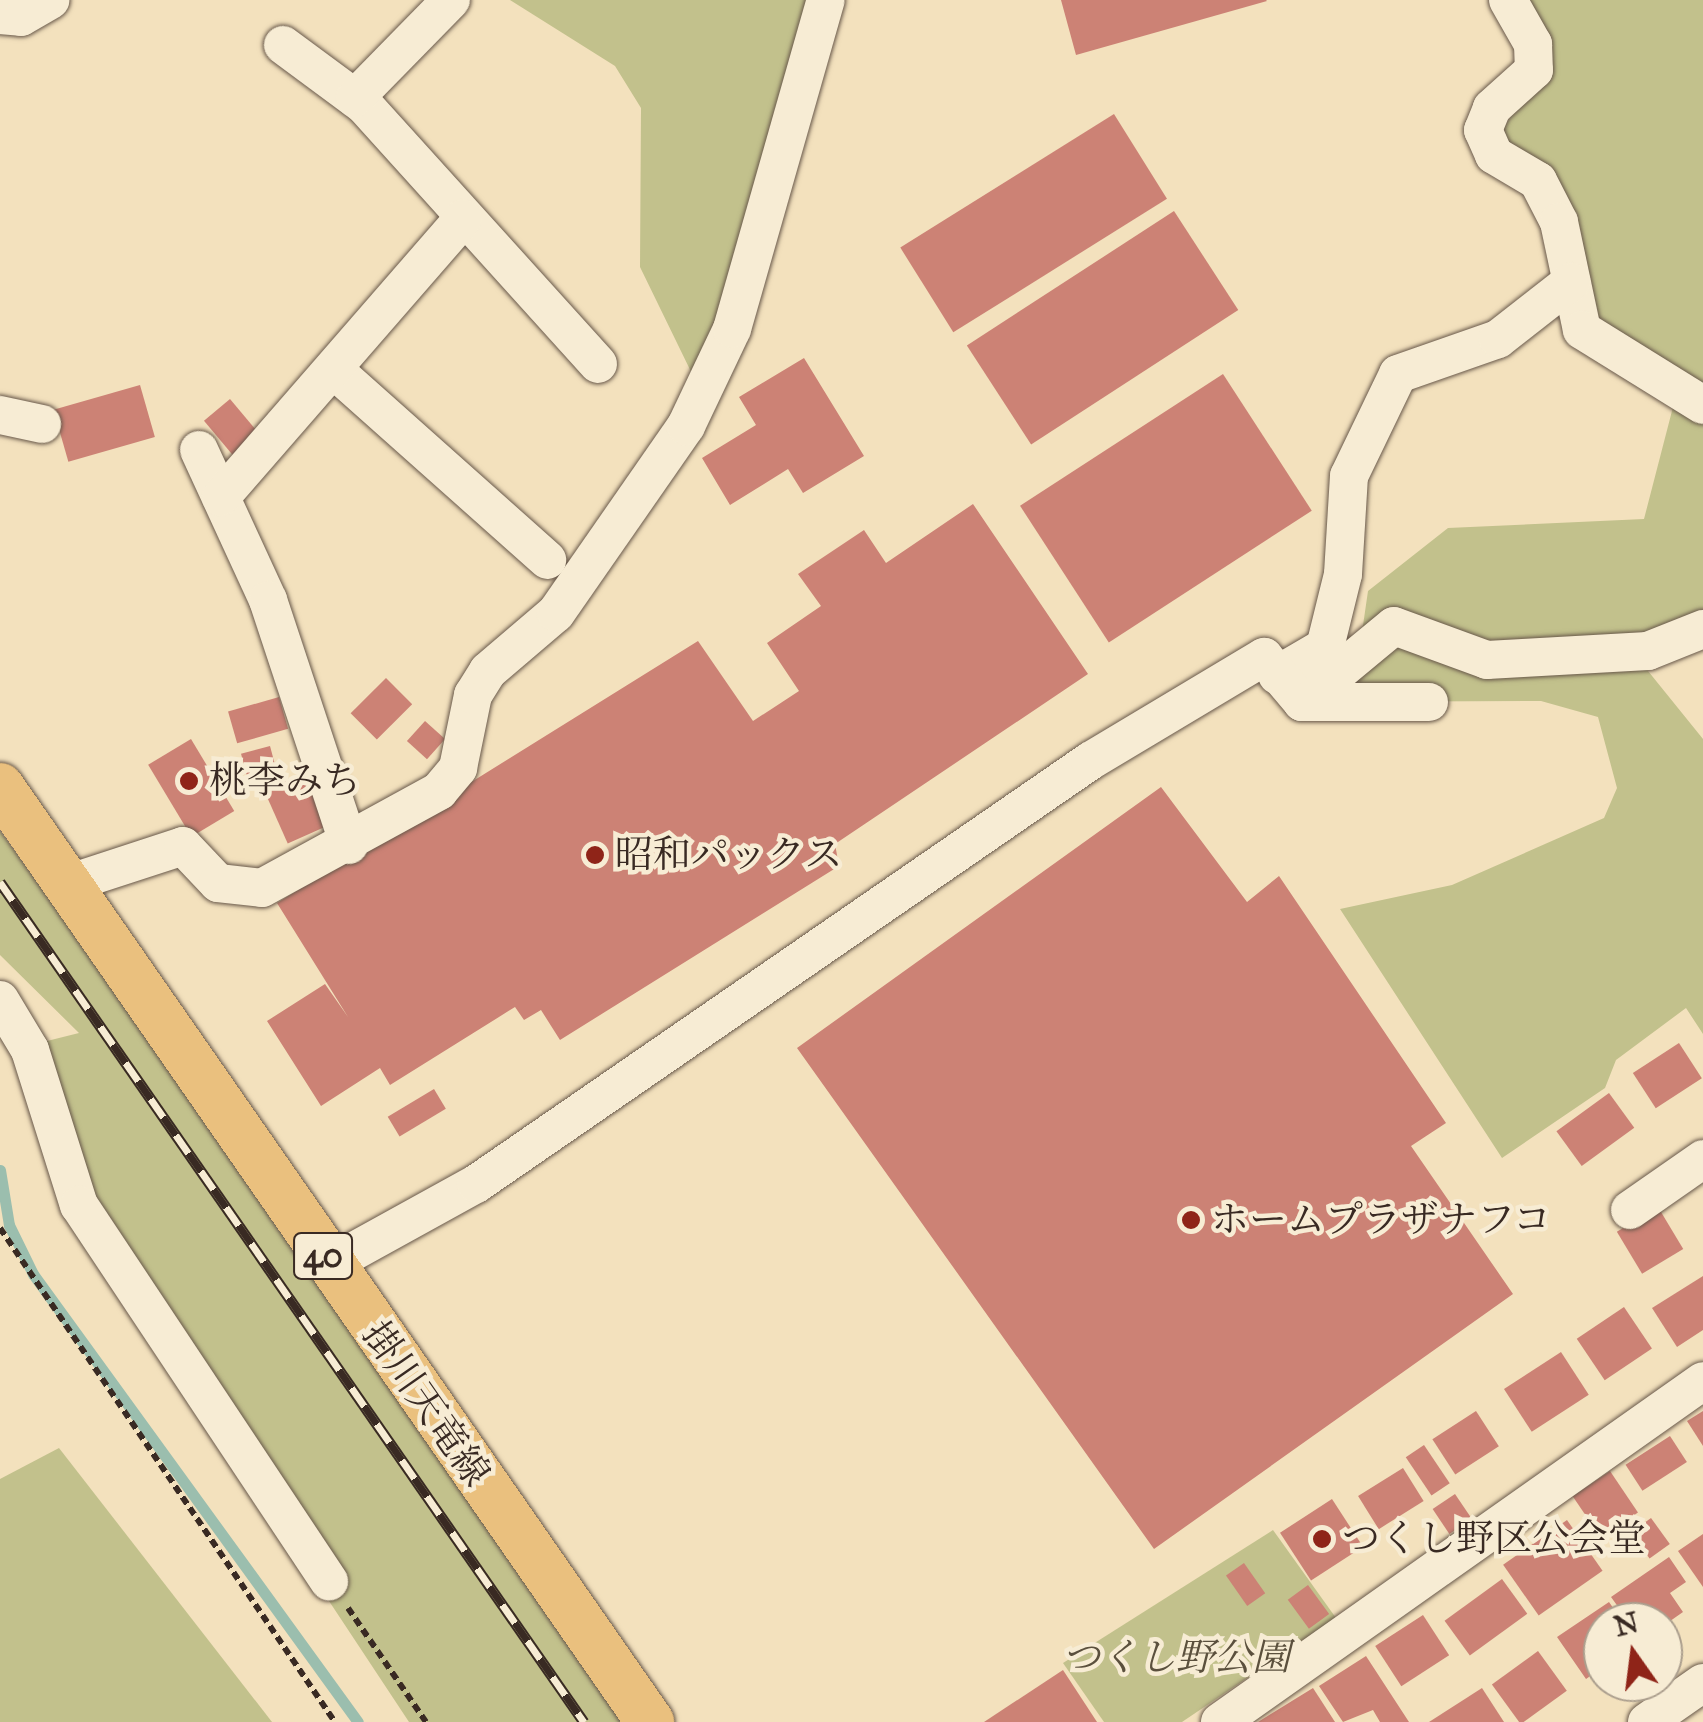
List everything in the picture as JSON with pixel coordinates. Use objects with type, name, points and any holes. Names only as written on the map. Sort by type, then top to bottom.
[{"type":"main road","name":"掛川天竜線","points":[[0,786],[650,1722]]},
{"type":"street","points":[[0,15],[21,17],[51,0]]},
{"type":"street","points":[[354,98],[451,0]]},
{"type":"street","points":[[67,884],[183,846],[218,883],[262,888],[420,808],[458,768],[473,695],[488,672],[556,612],[686,426],[732,328],[826,0]]},
{"type":"street","points":[[1508,0],[1533,44],[1534,70],[1492,108],[1483,130],[1494,155],[1538,181],[1559,222],[1582,330],[1703,405]]},
{"type":"street","points":[[283,45],[354,98],[598,364]]},
{"type":"street","points":[[221,496],[463,219]]},
{"type":"street","points":[[1289,689],[1325,647],[1344,574],[1349,476],[1398,374],[1498,339],[1571,282]]},
{"type":"street","points":[[333,369],[547,560]]},
{"type":"street","points":[[0,416],[42,424]]},
{"type":"street","points":[[199,450],[268,600],[349,845]]},
{"type":"street","points":[[1289,689],[1394,626],[1487,660],[1648,651],[1703,629]]},
{"type":"street","points":[[330,1265],[476,1184],[1090,761],[1264,657],[1289,689],[1429,702]]},
{"type":"street","points":[[0,1000],[30,1050],[78,1205],[328,1581]]},
{"type":"street","points":[[1630,1210],[1703,1159]]},
{"type":"street","points":[[1220,1722],[1703,1381]]},
{"type":"street","points":[[1647,1722],[1703,1683]]},
{"type":"path","points":[[0,1228],[334,1722]]},
{"type":"path","points":[[328,1581],[426,1722]]},
{"type":"green space","points":[[510,0],[820,0],[697,384],[640,267],[641,108],[615,66]]},
{"type":"green space","points":[[1523,0],[1703,0],[1703,397],[1582,330],[1564,244],[1491,147],[1552,54]]},
{"type":"green space","points":[[1673,407],[1703,410],[1703,629],[1623,640],[1703,739],[1703,1034],[1686,1008],[1616,1060],[1605,1088],[1502,1158],[1340,909],[1452,885],[1604,818],[1617,788],[1598,717],[1541,701],[1302,702],[1360,646],[1368,591],[1448,528],[1644,519]]},
{"type":"green space","points":[[0,831],[624,1722],[409,1722],[173,1365],[75,1197],[31,1045],[79,1033],[0,955]]},
{"type":"green space","points":[[59,1448],[272,1722],[0,1722],[0,1479]]},
{"type":"green space","name":"つくし野公園","points":[[1273,1530],[1336,1618],[1182,1722],[1104,1722],[1063,1663]]},
{"type":"building","points":[[1061,0],[1266,0],[1267,1],[1076,55]]},
{"type":"building","points":[[1114,114],[1167,199],[953,332],[900,248]]},
{"type":"building","points":[[1174,211],[1238,310],[1031,444],[967,346]]},
{"type":"building","points":[[804,358],[864,456],[803,493],[788,469],[730,505],[702,458],[756,425],[739,397]]},
{"type":"building","points":[[1223,374],[1312,511],[1109,643],[1020,506]]},
{"type":"building","points":[[140,385],[155,437],[68,462],[53,410]]},
{"type":"building","points":[[230,399],[259,433],[233,455],[204,421]]},
{"type":"building","name":"昭和パックス","points":[[973,504],[1088,674],[835,844],[839,866],[560,1040],[541,1010],[524,1020],[515,1007],[390,1085],[380,1068],[321,1106],[267,1021],[325,984],[348,1017],[277,903],[698,641],[753,721],[799,691],[767,643],[821,606],[798,574],[864,530],[886,563]]},
{"type":"building","points":[[386,678],[412,704],[377,740],[351,713]]},
{"type":"building","points":[[279,697],[288,729],[237,743],[228,712]]},
{"type":"building","points":[[425,721],[445,739],[427,759],[407,741]]},
{"type":"building","points":[[191,739],[234,811],[191,837],[148,765]]},
{"type":"building","points":[[270,746],[276,768],[247,776],[241,754]]},
{"type":"building","points":[[303,772],[327,826],[288,843],[264,789]]},
{"type":"building","name":"ホームプラザナフコ","points":[[1161,787],[1247,902],[1279,876],[1446,1123],[1411,1146],[1513,1294],[1154,1549],[797,1048]]},
{"type":"building","points":[[1679,1043],[1702,1078],[1656,1108],[1633,1073]]},
{"type":"building","points":[[434,1089],[446,1109],[400,1137],[388,1117]]},
{"type":"building","points":[[1609,1093],[1634,1128],[1582,1166],[1556,1131]]},
{"type":"building","points":[[1658,1207],[1683,1249],[1642,1274],[1617,1232]]},
{"type":"building","points":[[1703,1276],[1703,1330],[1677,1347],[1652,1308]]},
{"type":"building","points":[[1624,1307],[1652,1348],[1605,1380],[1577,1339]]},
{"type":"building","points":[[1561,1352],[1589,1395],[1532,1432],[1504,1389]]},
{"type":"building","points":[[1476,1411],[1499,1446],[1455,1475],[1432,1439]]},
{"type":"building","points":[[1703,1411],[1703,1446],[1687,1421]]},
{"type":"building","points":[[1670,1436],[1687,1462],[1642,1491],[1626,1465]]},
{"type":"building","points":[[1424,1445],[1450,1483],[1431,1495],[1406,1457]]},
{"type":"building","points":[[1403,1468],[1424,1501],[1379,1529],[1358,1496]]},
{"type":"building","points":[[1610,1471],[1638,1512],[1601,1538],[1573,1496]]},
{"type":"building","points":[[1455,1494],[1472,1519],[1449,1534],[1433,1509]]},
{"type":"building","name":"つくし野区公会堂","points":[[1332,1499],[1363,1547],[1311,1581],[1280,1533]]},
{"type":"building","points":[[1651,1518],[1670,1544],[1650,1559],[1631,1533]]},
{"type":"building","points":[[1567,1520],[1603,1571],[1539,1616],[1503,1565]]},
{"type":"building","points":[[1703,1534],[1703,1587],[1678,1551]]},
{"type":"building","points":[[1669,1557],[1686,1582],[1670,1593],[1676,1602],[1615,1602],[1611,1597]]},
{"type":"building","points":[[1244,1563],[1265,1593],[1247,1606],[1226,1576]]},
{"type":"building","points":[[1502,1579],[1527,1614],[1470,1656],[1445,1621]]},
{"type":"building","points":[[1308,1585],[1329,1614],[1309,1629],[1288,1600]]},
{"type":"building","points":[[1423,1615],[1449,1655],[1401,1686],[1375,1646]]},
{"type":"building","points":[[1583,1620],[1583,1675],[1557,1637]]},
{"type":"building","points":[[1538,1651],[1567,1691],[1519,1722],[1492,1685]]},
{"type":"building","points":[[1366,1656],[1409,1722],[1380,1722],[1373,1710],[1343,1722],[1319,1686]]},
{"type":"building","points":[[1063,1670],[1097,1722],[984,1722]]},
{"type":"building","points":[[1313,1688],[1335,1722],[1258,1722]]},
{"type":"building","points":[[1482,1688],[1504,1722],[1429,1722]]},
{"type":"waterway","points":[[0,1170],[9,1225],[33,1274],[358,1722]]},
{"type":"railway","points":[[0,882],[584,1722]]},
{"type":"place","name":"桃李みち","points":[[189,781]]},
{"type":"place","name":"昭和パックス","points":[[595,855]]},
{"type":"place","name":"ホームプラザナフコ","points":[[1191,1220]]},
{"type":"place","name":"つくし野区公会堂","points":[[1322,1539]]}]
